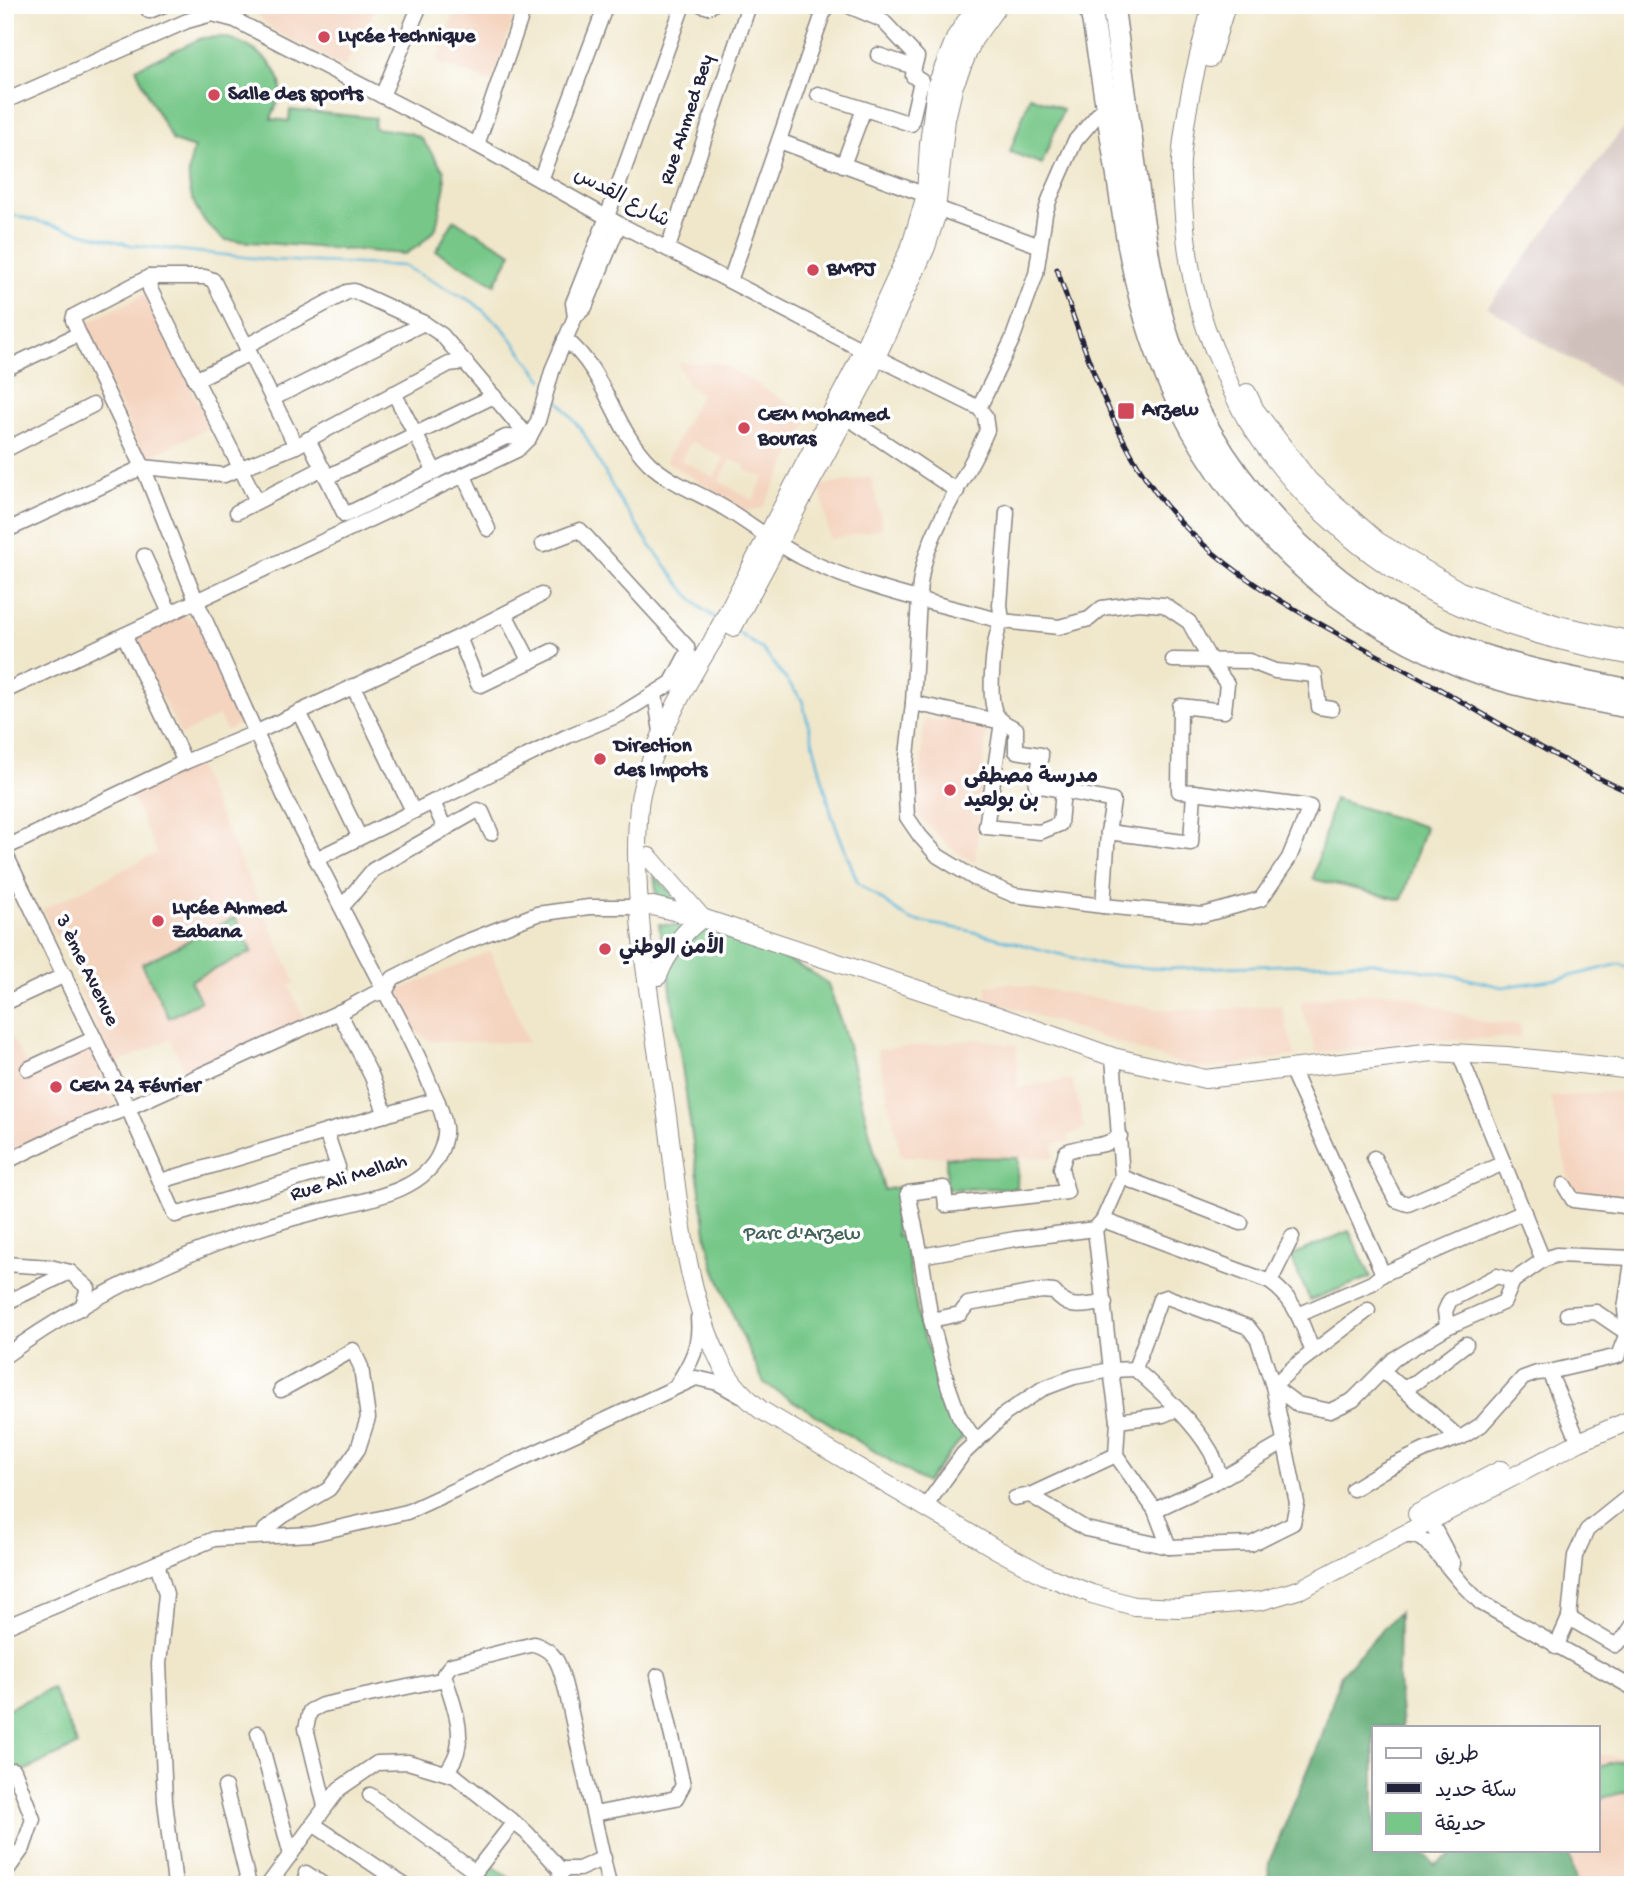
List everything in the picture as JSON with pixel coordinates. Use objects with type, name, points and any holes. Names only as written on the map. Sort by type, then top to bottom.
[{"type":"highway","points":[[1089,5],[1127,241],[1152,338],[1175,398],[1205,453],[1241,504],[1274,542],[1320,583],[1405,641],[1464,667],[1525,687],[1633,708]]},
{"type":"highway","points":[[1113,5],[1152,275],[1169,339],[1189,389],[1212,432],[1245,482],[1300,544],[1340,579],[1399,619],[1452,644],[1511,664],[1633,691]]},
{"type":"main road","points":[[772,540],[845,416],[911,246],[932,202],[936,87],[956,37],[977,5]]},
{"type":"main road","points":[[936,143],[946,120],[958,74],[973,40],[998,5]]},
{"type":"main road","points":[[1212,5],[1192,79],[1180,164],[1186,253],[1206,333],[1246,418],[1275,461],[1302,494],[1364,549],[1414,583],[1482,615],[1563,642],[1633,656]]},
{"type":"main road","points":[[1226,5],[1204,78],[1191,158],[1197,247],[1215,326],[1255,410],[1309,481],[1377,541],[1460,591],[1558,625],[1633,641]]},
{"type":"main road","points":[[870,354],[716,645],[668,747],[659,770],[650,810],[643,945],[679,1207],[692,1278],[734,1386],[761,1410],[929,1503],[1049,1565],[1096,1584],[1136,1594],[1179,1596],[1259,1590],[1297,1579],[1426,1519],[1633,1406]]},
{"type":"main road","points":[[716,645],[695,669],[662,738],[643,786],[639,805],[645,906],[658,976],[690,1206],[722,1353],[743,1379],[768,1400],[1044,1575],[1134,1606],[1179,1608],[1261,1601],[1301,1589],[1402,1536],[1426,1519],[1455,1508],[1576,1436],[1633,1419]]},
{"type":"main road","points":[[649,857],[702,918]]},
{"type":"main road","points":[[645,906],[702,918],[1113,1057],[1205,1079],[1433,1052],[1507,1056],[1633,1070]]},
{"type":"main road","points":[[658,976],[665,959],[676,944],[702,918]]},
{"type":"street","points":[[149,10],[164,5]]},
{"type":"street","points":[[382,96],[421,5]]},
{"type":"street","points":[[477,145],[525,5]]},
{"type":"street","points":[[540,180],[606,5]]},
{"type":"street","points":[[5,691],[464,476],[517,450],[529,438],[538,421],[553,368],[565,339],[575,317],[585,307],[683,5]]},
{"type":"street","points":[[702,5],[712,5]]},
{"type":"street","name":"Rue Ahmed Bey","points":[[668,248],[749,5]]},
{"type":"street","points":[[730,281],[825,8],[807,5]]},
{"type":"street","points":[[818,94],[911,124],[921,81],[913,76],[917,57],[882,20],[851,7]]},
{"type":"street","points":[[5,101],[187,21],[210,8]]},
{"type":"street","name":"شارع القدس","points":[[210,8],[477,145],[613,220],[982,412]]},
{"type":"street","points":[[878,55],[914,67]]},
{"type":"street","points":[[565,339],[593,369],[628,435],[646,460],[660,473],[727,510],[802,557],[849,578],[919,599],[1002,621],[1059,627],[1089,619],[1102,608],[1138,603],[1164,605],[1189,622],[1227,684],[1224,711],[1180,706],[1179,791],[1310,807],[1289,858],[1261,899],[1203,915],[1014,895],[974,878],[938,856],[907,817],[905,773],[913,704],[919,599],[919,588],[932,541],[987,430],[982,412],[1036,274],[1050,198],[1075,141],[1106,105]]},
{"type":"street","points":[[843,165],[864,109]]},
{"type":"street","points":[[779,141],[1040,246]]},
{"type":"street","points":[[149,277],[149,289],[257,501]]},
{"type":"street","points":[[5,369],[79,334],[73,320],[78,313],[149,277],[205,277],[213,280],[272,399],[325,473],[345,515],[506,437],[529,438]]},
{"type":"street","points":[[195,380],[347,292],[354,291],[424,323],[442,335],[529,438]]},
{"type":"street","points":[[272,399],[424,323]]},
{"type":"street","name":"Rue Ali Mellah","points":[[5,1356],[36,1333],[142,1276],[230,1239],[309,1213],[357,1203],[423,1177],[440,1154],[446,1129],[438,1102],[414,1046],[316,859],[255,733],[196,600],[144,467],[79,334]]},
{"type":"street","points":[[5,531],[144,467],[223,475],[302,442],[449,364],[466,362]]},
{"type":"street","points":[[394,393],[435,472]]},
{"type":"street","points":[[237,512],[416,434],[494,396]]},
{"type":"street","points":[[5,450],[93,405]]},
{"type":"street","points":[[845,416],[957,491]]},
{"type":"street","points":[[464,476],[488,529]]},
{"type":"street","points":[[1006,512],[1000,605],[1002,621],[996,631],[992,664],[995,711],[1002,722],[986,827],[1040,832],[1060,824],[1063,790]]},
{"type":"street","points":[[543,544],[580,530],[687,647],[688,652],[672,684]]},
{"type":"street","points":[[144,556],[170,613]]},
{"type":"street","points":[[5,850],[185,762],[255,733],[459,637],[541,595]]},
{"type":"street","points":[[505,614],[530,662]]},
{"type":"street","points":[[124,635],[185,762]]},
{"type":"street","points":[[459,637],[480,685],[552,651]]},
{"type":"street","points":[[1173,660],[1249,661],[1275,671],[1315,675],[1319,707],[1332,709]]},
{"type":"street","points":[[316,859],[568,736],[621,714],[695,669]]},
{"type":"street","points":[[353,685],[413,811]]},
{"type":"street","points":[[655,694],[662,738]]},
{"type":"street","points":[[913,704],[1002,722],[1016,729],[1016,751],[1041,755],[1036,785],[1113,801],[1102,906]]},
{"type":"street","points":[[299,712],[359,836]]},
{"type":"street","points":[[1108,832],[1191,843],[1194,792]]},
{"type":"street","points":[[433,802],[444,829]]},
{"type":"street","points":[[342,906],[373,870],[480,810],[491,833]]},
{"type":"street","name":"3 ème Avenue","points":[[5,850],[128,1108],[175,1214],[338,1167],[326,1132]]},
{"type":"street","points":[[5,1162],[374,994],[385,992],[393,978],[458,945],[537,914],[589,907],[645,906]]},
{"type":"street","points":[[5,1003],[65,975]]},
{"type":"street","points":[[339,1012],[372,1077],[386,1115]]},
{"type":"street","points":[[29,1069],[95,1038]]},
{"type":"street","points":[[1459,1053],[1543,1260]]},
{"type":"street","points":[[1113,1057],[1122,1177],[1099,1225],[1118,1421],[1116,1455],[1155,1510],[1169,1547]]},
{"type":"street","points":[[1291,1069],[1383,1274]]},
{"type":"street","points":[[161,1181],[429,1102],[438,1102]]},
{"type":"street","points":[[975,1440],[959,1416],[931,1320],[922,1256],[908,1193],[944,1188],[946,1205],[1067,1192],[1061,1168],[1066,1152],[1075,1148],[1109,1145],[1120,1136]]},
{"type":"street","points":[[1374,1158],[1396,1200],[1408,1204],[1504,1163]]},
{"type":"street","points":[[1122,1177],[1241,1223]]},
{"type":"street","points":[[1564,1185],[1573,1200],[1633,1207]]},
{"type":"street","points":[[1298,1315],[1524,1212]]},
{"type":"street","points":[[922,1256],[1099,1225],[1270,1282],[1294,1303],[1313,1352]]},
{"type":"street","points":[[1270,1282],[1292,1237]]},
{"type":"street","points":[[1273,1386],[1297,1404],[1330,1411],[1353,1400],[1394,1359],[1447,1327],[1504,1302],[1513,1282],[1543,1260],[1556,1255],[1633,1257],[1627,1333],[1618,1356],[1523,1378],[1481,1425],[1459,1438],[1425,1450],[1384,1470],[1353,1489]]},
{"type":"street","points":[[5,1264],[50,1267],[70,1272],[88,1288],[82,1308]]},
{"type":"street","points":[[5,1303],[70,1272]]},
{"type":"street","points":[[1447,1327],[1445,1311],[1450,1300],[1497,1276],[1513,1282]]},
{"type":"street","points":[[675,1387],[688,1368],[698,1345],[699,1332],[692,1278]]},
{"type":"street","points":[[931,1320],[960,1314],[968,1304],[1042,1291],[1054,1292],[1072,1307],[1105,1303]]},
{"type":"street","points":[[1116,1455],[1022,1496],[1086,1529],[1169,1547],[1251,1544],[1293,1522],[1297,1503],[1273,1386],[1258,1340],[1248,1327],[1167,1297],[1160,1299],[1135,1369]]},
{"type":"street","points":[[1273,1386],[1368,1310]]},
{"type":"street","points":[[1567,1314],[1596,1311],[1627,1333]]},
{"type":"street","points":[[1402,1388],[1416,1382],[1466,1344]]},
{"type":"street","points":[[264,1536],[265,1530],[284,1516],[329,1489],[358,1449],[368,1418],[361,1367],[352,1350],[281,1390]]},
{"type":"street","points":[[675,1387],[709,1355],[722,1353]]},
{"type":"street","points":[[5,1627],[214,1539],[312,1534],[407,1512],[696,1377],[709,1368],[722,1353]]},
{"type":"street","points":[[929,1503],[963,1454],[1005,1414],[1042,1389],[1074,1377],[1111,1370],[1135,1369],[1177,1409],[1211,1452],[1221,1479]]},
{"type":"street","points":[[1383,1371],[1459,1438]]},
{"type":"street","points":[[1549,1372],[1576,1436]]},
{"type":"street","points":[[696,1377],[718,1383],[749,1400]]},
{"type":"street","points":[[1118,1421],[1163,1415],[1177,1409]]},
{"type":"street","points":[[1155,1510],[1221,1479],[1285,1442]]},
{"type":"street","points":[[1556,1647],[1569,1618],[1575,1556],[1587,1530],[1633,1493]]},
{"type":"street","points":[[1441,1550],[1445,1528],[1455,1508]]},
{"type":"street","points":[[1426,1519],[1463,1585],[1481,1603],[1633,1688]]},
{"type":"street","points":[[1402,1536],[1420,1538],[1441,1550]]},
{"type":"street","points":[[157,1563],[166,1594],[159,1664],[165,1801],[175,1885]]},
{"type":"street","points":[[1569,1618],[1615,1645],[1633,1625]]},
{"type":"street","points":[[446,1773],[456,1757],[459,1744],[456,1718],[444,1674],[451,1665],[534,1644],[546,1648],[558,1661],[610,1885]]},
{"type":"street","points":[[594,1814],[676,1798],[683,1786],[658,1676]]},
{"type":"street","points":[[325,1806],[306,1728],[310,1711],[322,1705],[445,1679]]},
{"type":"street","points":[[258,1734],[291,1855]]},
{"type":"street","points":[[268,1885],[339,1789],[377,1763],[408,1762],[455,1776],[514,1822],[560,1869],[561,1885]]},
{"type":"street","points":[[5,1873],[23,1848],[33,1819],[14,1770]]},
{"type":"street","points":[[225,1787],[248,1885]]},
{"type":"street","points":[[370,1795],[475,1872]]},
{"type":"street","points":[[465,1885],[514,1822]]},
{"type":"street","points":[[313,1824],[404,1885]]},
{"type":"street","points":[[560,1869],[579,1868],[604,1858]]},
{"type":"street","points":[[306,1873],[324,1885]]},
{"type":"shaded area","name":"Lycée technique","points":[[249,5],[377,5],[345,67],[270,28]]},
{"type":"shaded area","points":[[457,5],[518,5],[492,82],[437,62]]},
{"type":"shaded area","points":[[1633,115],[1633,395],[1488,307]]},
{"type":"shaded area","points":[[146,294],[210,427],[144,459],[82,325]]},
{"type":"shaded area","name":"CEM Mohamed Bouras","points":[[678,363],[720,363],[811,416],[763,508],[745,511],[666,461],[701,394],[688,385]],"holes":[[[691,441],[724,458],[714,478],[681,460]],[[731,460],[745,466],[745,470],[764,477],[753,500],[719,481]]]},
{"type":"shaded area","points":[[871,477],[883,528],[830,540],[820,486]]},
{"type":"shaded area","points":[[182,614],[197,623],[243,722],[226,731],[219,716],[181,735],[132,638]]},
{"type":"shaded area","name":"مدرسة مصطفى بن بولعيد","points":[[947,717],[987,724],[975,863],[951,848],[918,815],[924,719],[944,721]]},
{"type":"shaded area","name":"Lycée Ahmed Zabana","points":[[196,764],[296,983],[289,986],[304,1019],[185,1071],[170,1039],[113,1065],[79,989],[87,983],[63,934],[56,937],[43,909],[157,853],[132,797]]},
{"type":"shaded area","points":[[490,951],[529,1043],[430,1041],[412,1029],[395,992]]},
{"type":"shaded area","points":[[1009,983],[1159,1009],[1215,1010],[1281,1005],[1295,1056],[1206,1069],[1181,1064],[986,999],[987,986]]},
{"type":"shaded area","points":[[1397,992],[1483,1022],[1521,1025],[1521,1037],[1413,1042],[1317,1053],[1300,1002],[1339,995]]},
{"type":"shaded area","name":"CEM 24 Février","points":[[5,1027],[28,1067],[88,1045],[116,1106],[5,1157]]},
{"type":"shaded area","points":[[979,1039],[1017,1046],[1017,1088],[1072,1079],[1085,1129],[1068,1135],[1070,1141],[1054,1144],[1054,1158],[901,1156],[877,1050]]},
{"type":"shaded area","points":[[1633,1090],[1632,1193],[1619,1197],[1571,1189],[1550,1097]]},
{"type":"shaded area","points":[[1600,1755],[1633,1759],[1633,1885],[1577,1885],[1569,1852],[1600,1852]]},
{"type":"green space","points":[[224,37],[253,49],[270,63],[276,72],[281,92],[271,119],[289,121],[290,110],[375,118],[374,128],[410,133],[421,138],[444,171],[445,185],[436,228],[420,245],[405,254],[225,240],[214,231],[198,211],[190,187],[190,162],[194,148],[173,141],[136,68],[202,38]]},
{"type":"green space","points":[[1030,96],[1063,109],[1042,164],[1010,152]]},
{"type":"green space","points":[[454,220],[512,253],[495,284],[436,251]]},
{"type":"green space","points":[[1334,799],[1425,827],[1402,900],[1313,879]]},
{"type":"green space","points":[[654,875],[682,905],[658,903]]},
{"type":"green space","points":[[235,917],[252,952],[190,981],[201,1001],[169,1018],[142,964]]},
{"type":"green space","points":[[659,924],[685,926],[663,950]]},
{"type":"green space","name":"Parc d'Arzew","points":[[707,928],[761,946],[828,984],[846,1038],[884,1190],[898,1187],[901,1207],[894,1212],[897,1236],[904,1236],[920,1327],[963,1437],[926,1483],[764,1383],[714,1267],[707,1239],[668,970],[692,932]]},
{"type":"green space","points":[[946,1157],[1018,1158],[1017,1188],[947,1189]]},
{"type":"green space","points":[[1349,1231],[1371,1277],[1310,1300],[1290,1256]]},
{"type":"green space","points":[[1399,1612],[1398,1682],[1402,1726],[1372,1726],[1372,1852],[1423,1852],[1435,1865],[1457,1852],[1569,1852],[1577,1885],[1268,1885],[1269,1862],[1320,1742],[1341,1674]]},
{"type":"green space","points":[[52,1688],[78,1745],[5,1780],[5,1710]]},
{"type":"green space","points":[[1630,1759],[1633,1767],[1633,1790],[1600,1798],[1600,1766]]},
{"type":"green space","points":[[490,1864],[519,1885],[476,1885]]},
{"type":"waterway","points":[[5,209],[13,215],[131,245],[272,260],[403,266],[473,302],[503,328],[543,380]]},
{"type":"waterway","points":[[551,391],[583,432],[619,499],[650,545],[686,592],[701,608],[717,619]]},
{"type":"waterway","points":[[737,632],[763,650],[802,700],[832,816],[858,883],[910,920],[966,930],[1101,965],[1166,969],[1370,962],[1456,976],[1502,987],[1558,979],[1620,964],[1633,970]]},
{"type":"railway","points":[[1057,269],[1103,397],[1117,428],[1151,486],[1198,540],[1259,587],[1292,608],[1555,755],[1633,794]]},
{"type":"place","name":"Lycée technique","points":[[324,37]]},
{"type":"place","name":"Salle des sports","points":[[214,95]]},
{"type":"place","name":"BMPJ","points":[[813,270]]},
{"type":"place","name":"Arzew","points":[[1126,411]]},
{"type":"place","name":"CEM Mohamed Bouras","points":[[744,428]]},
{"type":"place","name":"Direction des Impots","points":[[600,759]]},
{"type":"place","name":"مدرسة مصطفى بن بولعيد","points":[[950,790]]},
{"type":"place","name":"Lycée Ahmed Zabana","points":[[158,921]]},
{"type":"place","name":"الأمن الوطني","points":[[605,949]]},
{"type":"place","name":"CEM 24 Février","points":[[56,1087]]}]
